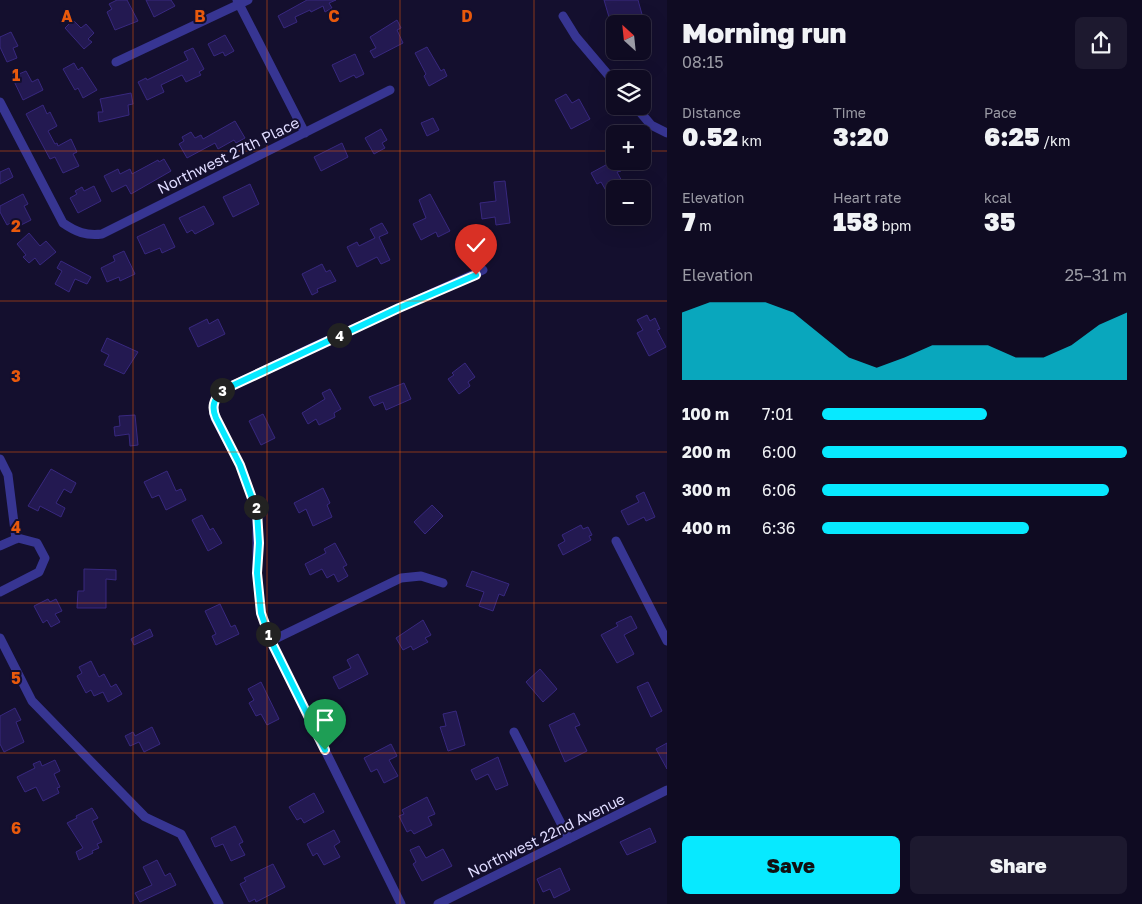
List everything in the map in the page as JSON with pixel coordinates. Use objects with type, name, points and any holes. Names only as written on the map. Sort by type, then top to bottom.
[{"type":"street","points":[[116,62],[242,1],[305,133]]},
{"type":"street","points":[[563,16],[576,37],[606,72]]},
{"type":"street","name":"Northwest 27th Place","points":[[0,102],[63,223],[77,232],[92,235],[102,234],[390,90]]},
{"type":"street","points":[[643,115],[651,125],[667,133]]},
{"type":"street","points":[[401,904],[271,641],[261,613],[257,573],[259,543],[257,512],[240,465],[213,412],[214,400],[221,391],[296,354],[483,270]]},
{"type":"street","points":[[0,459],[8,475],[16,539]]},
{"type":"street","points":[[0,546],[16,539],[37,543],[45,558],[39,572],[0,592]]},
{"type":"street","points":[[616,541],[667,640]]},
{"type":"street","points":[[271,641],[401,578],[421,576],[443,583]]},
{"type":"street","points":[[0,638],[32,701],[145,817],[181,834],[219,904]]},
{"type":"street","points":[[514,732],[569,839]]},
{"type":"street","name":"Northwest 22nd Avenue","points":[[438,904],[667,790]]},
{"type":"building","points":[[117,0],[127,0],[138,21],[115,30],[107,12],[112,9],[109,4]]},
{"type":"building","points":[[146,0],[171,0],[175,6],[154,17]]},
{"type":"building","points":[[307,0],[336,0],[329,3],[332,8],[325,12],[323,6],[311,12],[310,10],[295,17],[297,22],[284,28],[278,16]]},
{"type":"building","points":[[604,0],[638,0],[642,15],[608,15]]},
{"type":"building","points":[[73,20],[81,28],[86,24],[94,33],[88,39],[92,42],[84,49],[65,28]]},
{"type":"building","points":[[397,20],[401,28],[397,30],[403,43],[374,58],[370,51],[376,48],[370,37]]},
{"type":"building","points":[[11,32],[18,46],[13,48],[17,58],[7,62],[0,47],[0,37]]},
{"type":"building","points":[[225,35],[234,51],[225,56],[223,52],[214,56],[208,44]]},
{"type":"building","points":[[427,47],[441,71],[444,69],[447,76],[429,86],[424,76],[426,74],[415,53]]},
{"type":"building","points":[[193,48],[204,69],[199,72],[201,75],[186,82],[182,75],[161,85],[164,92],[147,100],[138,82],[146,78],[147,80],[188,60],[184,52]]},
{"type":"building","points":[[355,54],[364,74],[356,78],[354,75],[340,82],[332,65]]},
{"type":"building","points":[[74,63],[78,70],[82,67],[97,90],[83,98],[78,88],[75,90],[63,69]]},
{"type":"building","points":[[26,71],[32,82],[38,79],[43,90],[23,100],[12,77]]},
{"type":"building","points":[[131,93],[133,104],[128,105],[129,115],[99,122],[98,112],[103,112],[100,99]]},
{"type":"building","points":[[566,94],[572,103],[579,99],[590,119],[571,129],[555,100]]},
{"type":"building","points":[[43,105],[47,114],[50,112],[57,126],[48,131],[55,144],[57,143],[58,146],[71,139],[77,152],[73,154],[79,166],[63,173],[55,157],[50,159],[26,114]]},
{"type":"building","points":[[433,118],[439,130],[427,136],[421,123]]},
{"type":"building","points":[[235,121],[245,138],[236,143],[234,140],[218,149],[215,143],[187,158],[179,144],[184,141],[182,137],[191,132],[195,138],[201,135],[203,139]]},
{"type":"building","points":[[381,129],[387,140],[382,143],[385,148],[374,154],[365,138]]},
{"type":"building","points":[[342,143],[348,157],[321,171],[314,157]]},
{"type":"building","points":[[164,159],[171,171],[131,194],[126,185],[112,192],[104,176],[118,169],[120,174],[130,169],[132,174],[158,160],[159,162]]},
{"type":"building","points":[[606,165],[606,170],[620,170],[617,172],[621,180],[606,180],[606,191],[601,182],[597,184],[591,173]]},
{"type":"building","points":[[9,168],[13,177],[0,184],[0,172]]},
{"type":"building","points":[[505,181],[510,223],[496,225],[495,217],[482,219],[480,203],[496,201],[494,182]]},
{"type":"building","points":[[250,184],[259,204],[233,217],[223,197]]},
{"type":"building","points":[[94,186],[101,201],[78,213],[70,198],[77,194],[75,191],[82,187],[84,191]]},
{"type":"building","points":[[23,194],[28,204],[24,206],[31,220],[15,228],[12,222],[7,225],[0,212],[0,206]]},
{"type":"building","points":[[430,194],[450,231],[438,237],[436,232],[421,240],[413,224],[426,218],[419,200]]},
{"type":"building","points":[[204,206],[214,224],[195,234],[192,230],[187,233],[179,218]]},
{"type":"building","points":[[382,223],[388,233],[379,237],[390,260],[381,264],[377,257],[357,267],[347,247],[357,242],[359,246],[375,238],[370,229]]},
{"type":"building","points":[[164,224],[175,247],[162,253],[160,248],[145,254],[137,237]]},
{"type":"building","points":[[29,233],[40,246],[46,241],[56,252],[40,265],[35,258],[29,263],[23,257],[26,255],[17,244]]},
{"type":"building","points":[[124,251],[135,274],[120,281],[119,277],[107,282],[101,268],[115,261],[113,256]]},
{"type":"building","points":[[61,261],[91,277],[87,284],[75,279],[69,292],[55,284],[62,271],[57,268]]},
{"type":"building","points":[[322,264],[326,272],[330,270],[336,281],[317,289],[318,292],[312,295],[302,274]]},
{"type":"building","points":[[647,315],[650,321],[655,318],[660,329],[657,330],[666,347],[649,356],[637,333],[643,330],[637,320]]},
{"type":"building","points":[[207,319],[209,324],[218,319],[225,334],[198,347],[189,328]]},
{"type":"building","points":[[107,338],[138,352],[124,374],[104,365],[109,355],[101,351]]},
{"type":"building","points":[[465,363],[475,377],[468,382],[470,386],[459,394],[448,379],[454,375],[452,373]]},
{"type":"building","points":[[404,383],[411,399],[386,410],[383,402],[374,406],[369,397]]},
{"type":"building","points":[[330,389],[341,409],[334,413],[335,417],[319,425],[316,419],[308,424],[302,413],[325,399],[322,393]]},
{"type":"building","points":[[263,414],[275,438],[261,445],[249,421]]},
{"type":"building","points":[[135,415],[138,445],[130,446],[129,434],[115,436],[114,427],[120,426],[119,416]]},
{"type":"building","points":[[51,469],[76,483],[71,493],[64,489],[56,503],[65,508],[61,517],[40,506],[38,511],[28,506]]},
{"type":"building","points":[[167,471],[176,491],[181,489],[186,500],[166,510],[159,495],[152,498],[144,482]]},
{"type":"building","points":[[323,488],[330,503],[327,505],[332,517],[313,526],[306,509],[299,513],[294,503]]},
{"type":"building","points":[[644,492],[655,517],[646,521],[644,517],[628,525],[621,511],[639,502],[636,496]]},
{"type":"building","points":[[432,505],[443,516],[425,534],[414,522]]},
{"type":"building","points":[[202,515],[210,530],[213,528],[222,543],[208,551],[192,520]]},
{"type":"building","points":[[581,525],[583,529],[588,527],[592,535],[589,536],[591,540],[563,555],[558,545],[565,541],[562,535]]},
{"type":"building","points":[[335,543],[347,565],[343,567],[348,576],[338,582],[334,574],[327,578],[322,569],[310,575],[305,564],[326,553],[324,549]]},
{"type":"building","points":[[84,569],[116,570],[116,580],[106,579],[106,608],[77,608],[78,591],[84,591]]},
{"type":"building","points":[[472,571],[509,584],[504,596],[499,594],[493,611],[479,606],[484,592],[466,586]]},
{"type":"building","points":[[48,599],[50,602],[56,599],[62,611],[55,614],[60,622],[51,627],[47,620],[43,623],[34,606]]},
{"type":"building","points":[[220,604],[231,627],[235,625],[239,634],[216,645],[212,636],[216,634],[205,611]]},
{"type":"building","points":[[631,616],[637,628],[624,635],[634,654],[617,663],[601,635],[618,626],[616,623]]},
{"type":"building","points":[[423,620],[431,635],[425,638],[428,642],[413,650],[411,646],[403,650],[396,638]]},
{"type":"building","points":[[150,629],[153,636],[134,645],[131,639]]},
{"type":"building","points":[[358,654],[368,674],[339,689],[333,677],[351,668],[347,660]]},
{"type":"building","points":[[91,661],[99,677],[104,674],[111,687],[116,684],[122,694],[108,702],[103,692],[94,696],[91,690],[86,693],[77,676],[82,673],[79,667]]},
{"type":"building","points":[[540,669],[557,689],[543,702],[526,682]]},
{"type":"building","points":[[261,682],[279,719],[267,725],[261,714],[256,716],[249,703],[254,700],[248,689]]},
{"type":"building","points":[[648,682],[662,711],[651,717],[637,687]]},
{"type":"building","points":[[15,708],[21,720],[16,722],[24,742],[4,752],[0,744],[0,716]]},
{"type":"building","points":[[456,711],[465,745],[448,751],[440,727],[446,726],[443,714]]},
{"type":"building","points":[[574,713],[580,725],[575,727],[587,751],[565,762],[549,725]]},
{"type":"building","points":[[152,727],[160,744],[144,752],[139,742],[130,746],[125,736],[133,732],[135,736]]},
{"type":"building","points":[[667,743],[667,769],[656,749]]},
{"type":"building","points":[[391,744],[397,756],[389,760],[398,776],[384,783],[377,769],[371,772],[364,758]]},
{"type":"building","points":[[498,757],[508,785],[496,790],[488,774],[476,780],[471,770]]},
{"type":"building","points":[[55,760],[60,771],[54,774],[60,787],[57,788],[59,793],[43,801],[36,787],[25,792],[17,777],[35,768],[33,764],[40,761],[42,766]]},
{"type":"building","points":[[314,793],[324,812],[304,823],[301,818],[297,820],[289,807]]},
{"type":"building","points":[[427,797],[435,814],[428,817],[432,825],[414,834],[411,830],[407,832],[399,816],[404,814],[402,810]]},
{"type":"building","points":[[92,808],[98,818],[92,821],[102,842],[97,844],[99,848],[92,851],[93,853],[79,860],[76,852],[83,848],[67,823]]},
{"type":"building","points":[[235,826],[243,842],[239,844],[245,855],[231,861],[223,844],[215,847],[211,838]]},
{"type":"building","points":[[650,828],[656,842],[627,855],[620,842]]},
{"type":"building","points":[[334,830],[340,842],[334,846],[340,857],[324,865],[317,853],[313,856],[307,844]]},
{"type":"building","points":[[419,846],[426,858],[443,849],[452,866],[422,881],[413,864],[416,862],[410,850]]},
{"type":"building","points":[[157,860],[165,876],[170,873],[176,885],[140,902],[135,893],[152,885],[143,867]]},
{"type":"building","points":[[273,864],[285,887],[256,902],[255,899],[249,902],[240,884],[246,881],[244,878]]},
{"type":"building","points":[[560,868],[570,890],[554,898],[550,889],[543,892],[537,879]]},
{"type":"route","points":[[325,750],[271,641],[261,613],[257,573],[259,543],[257,512],[240,465],[213,412],[214,400],[221,391],[313,346],[476,275]]}]
